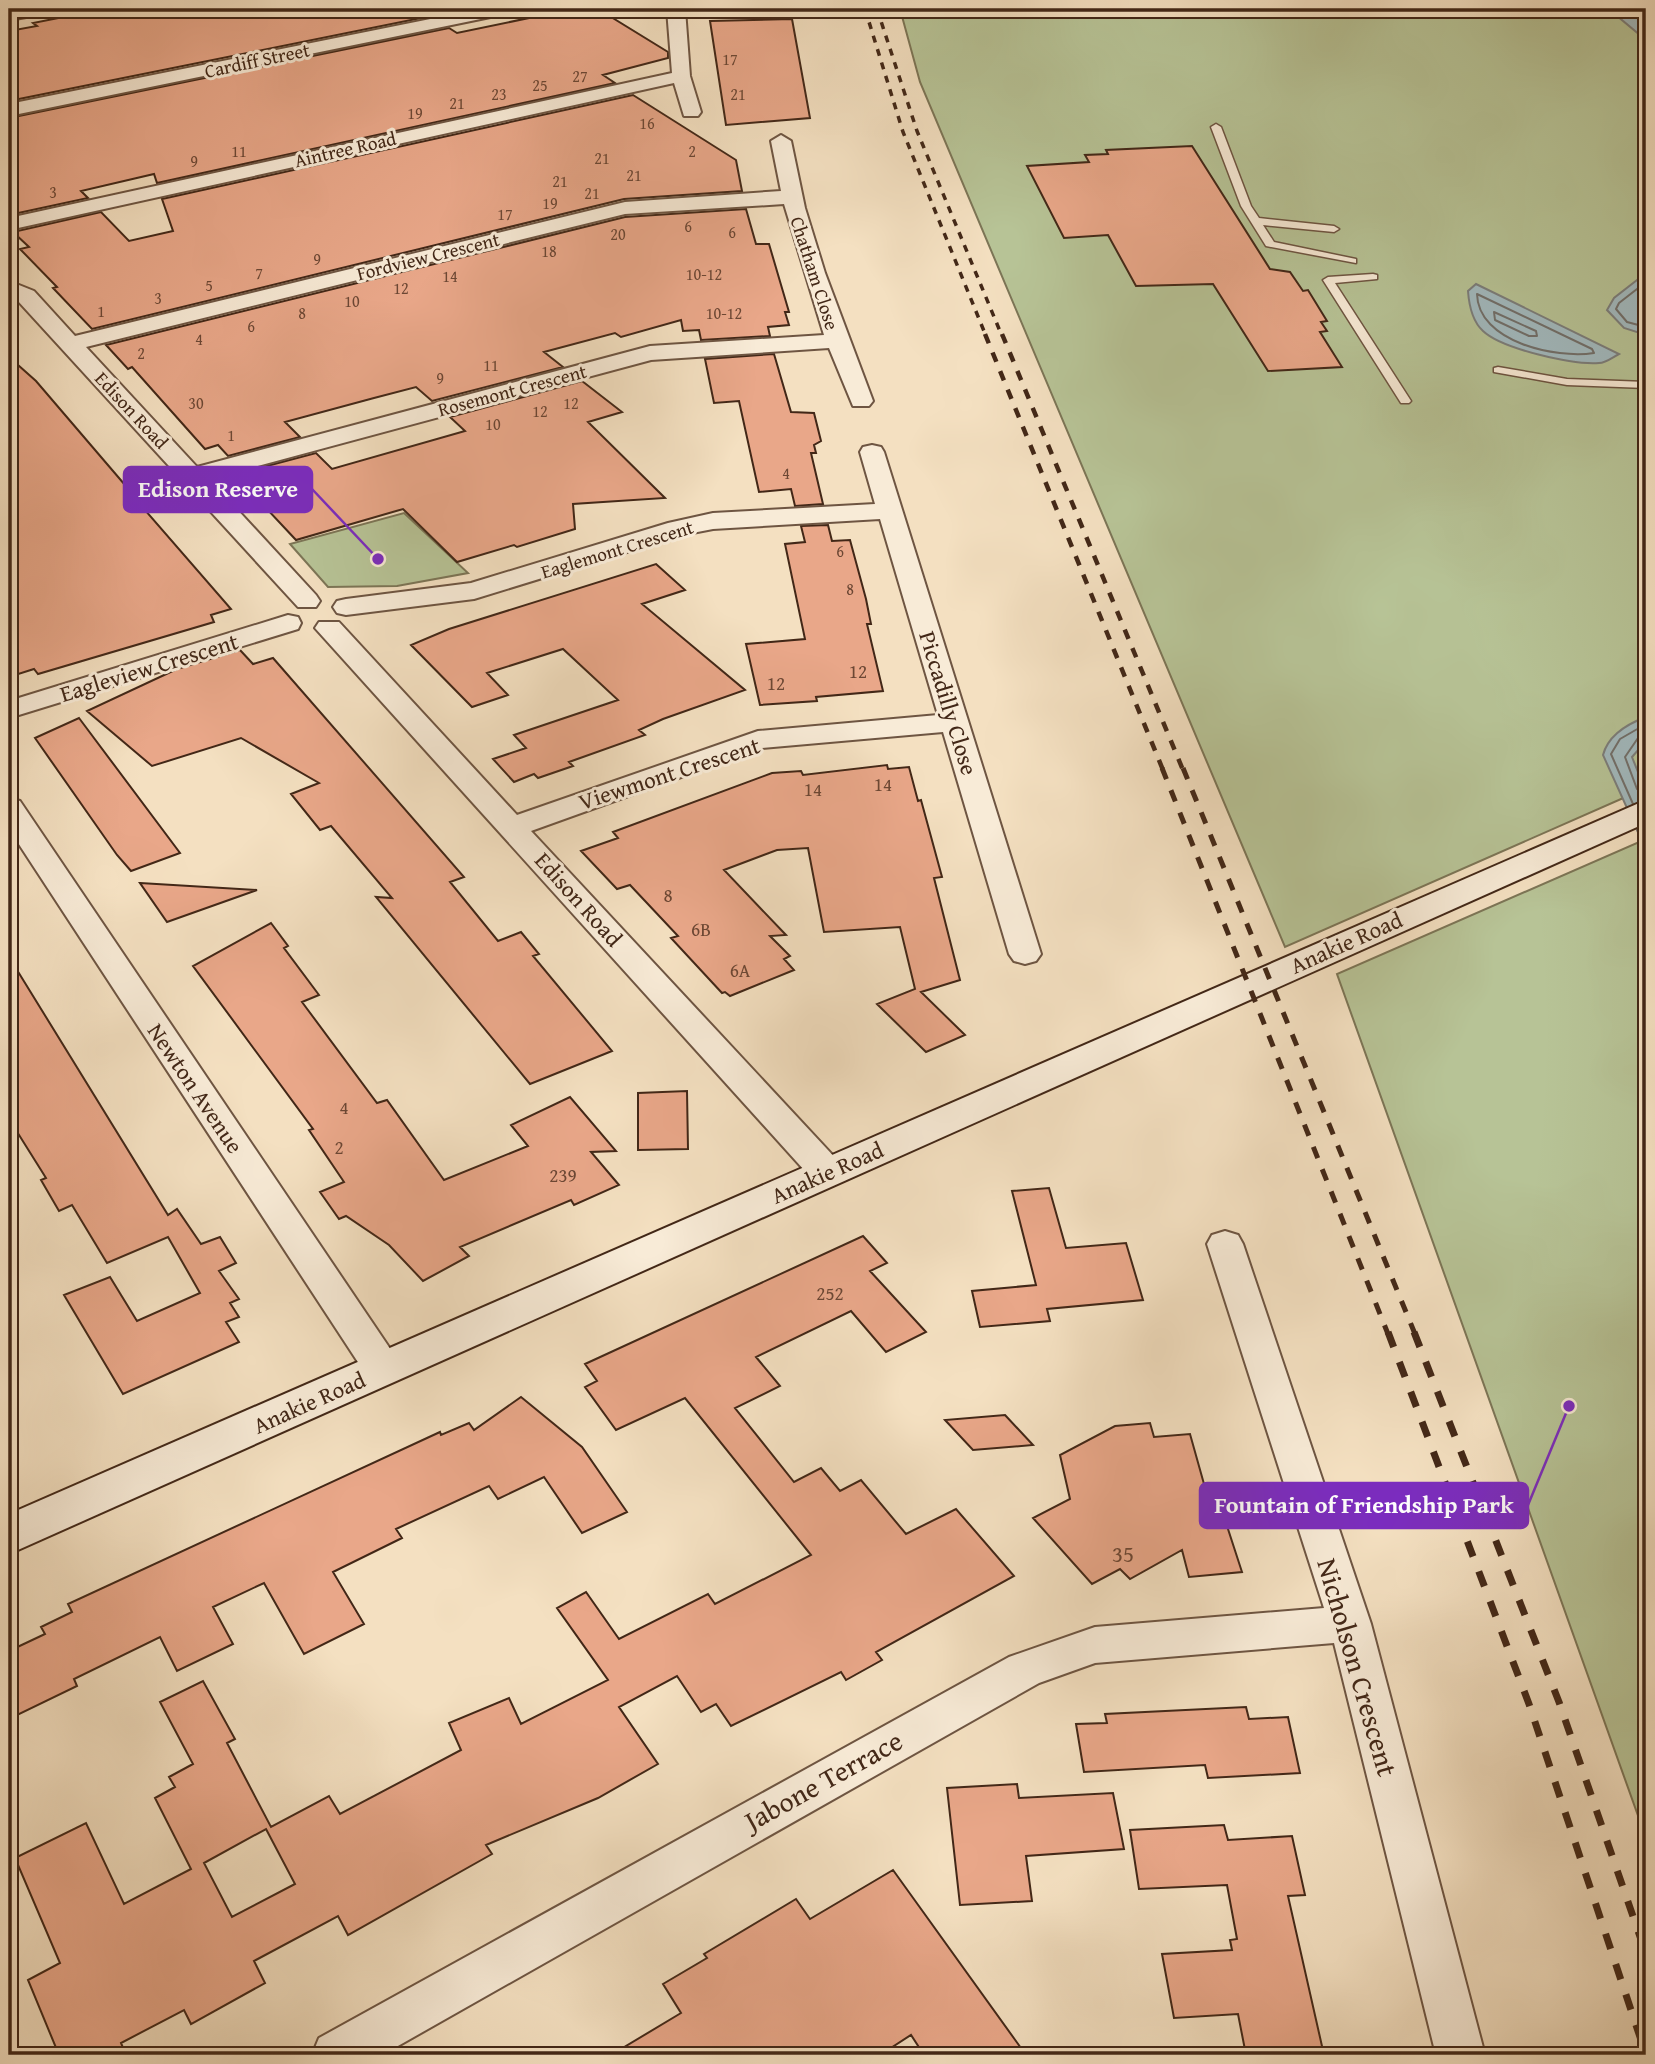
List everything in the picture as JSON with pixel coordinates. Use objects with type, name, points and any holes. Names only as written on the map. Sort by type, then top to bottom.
[{"type":"main road","name":"Anakie Road","points":[[9,1535],[1646,810]]},
{"type":"street","points":[[9,15],[43,9]]},
{"type":"street","name":"Cardiff Street","points":[[9,110],[505,9]]},
{"type":"street","points":[[676,9],[681,76],[691,112]]},
{"type":"street","name":"Aintree Road","points":[[9,224],[681,76]]},
{"type":"street","name":"Chatham Close","points":[[781,141],[790,197],[837,341],[861,401]]},
{"type":"street","name":"Fordview Crescent","points":[[71,344],[625,208],[790,197]]},
{"type":"street","name":"Edison Road","points":[[9,288],[26,296],[307,601]]},
{"type":"street","name":"Rosemont Crescent","points":[[193,476],[650,353],[837,341]]},
{"type":"street","name":"Piccadilly Close","points":[[872,452],[1025,954]]},
{"type":"street","name":"Eaglemont Crescent","points":[[337,618],[474,591],[677,528],[890,511]]},
{"type":"street","points":[[307,601],[334,601],[337,618],[301,630],[288,623],[287,613],[307,601]]},
{"type":"street","name":"Edison Road","points":[[337,618],[513,827],[827,1172]]},
{"type":"street","name":"Eagleview Crescent","points":[[9,710],[288,623]]},
{"type":"street","name":"Viewmont Crescent","points":[[513,827],[758,740],[955,722]]},
{"type":"street","name":"Newton Avenue","points":[[9,807],[383,1369]]},
{"type":"street","name":"Nicholson Crescent","points":[[1225,1244],[1350,1624],[1461,2055]]},
{"type":"street","name":"Jabone Terrace","points":[[335,2055],[947,1710],[1024,1670],[1095,1645],[1350,1624]]},
{"type":"lane","points":[[1216,127],[1246,206],[1270,244],[1352,261]]},
{"type":"lane","points":[[1256,221],[1335,229]]},
{"type":"lane","points":[[1373,277],[1328,280],[1405,401]]},
{"type":"lane","points":[[1498,370],[1567,382],[1646,384]]},
{"type":"green space","points":[[900,9],[1646,9],[1646,788],[1285,947],[920,82]]},
{"type":"green space","points":[[404,513],[468,573],[397,586],[328,587],[290,544]]},
{"type":"green space","points":[[1646,839],[1646,1838],[1337,974]]},
{"type":"water","points":[[1594,9],[1632,9],[1646,14],[1646,40],[1617,16]]},
{"type":"water","points":[[1646,273],[1646,335],[1624,328],[1607,310],[1614,298]]},
{"type":"water","points":[[1476,284],[1619,354],[1602,363],[1587,363],[1521,350],[1492,338],[1479,327],[1469,302],[1468,291]]},
{"type":"water","points":[[1646,717],[1646,741],[1632,757],[1646,792],[1646,850],[1603,755],[1609,742],[1619,732]]},
{"type":"building","points":[[104,9],[420,9],[431,16],[9,101],[9,31],[37,26],[33,23]]},
{"type":"building","points":[[572,9],[598,9],[668,52],[668,58],[603,75],[615,83],[157,183],[154,174],[81,191],[88,198],[9,215],[9,118],[449,28],[457,33]]},
{"type":"building","points":[[792,19],[810,118],[726,125],[710,21]]},
{"type":"building","points":[[633,95],[736,160],[742,191],[624,199],[92,329],[20,249],[29,247],[13,232],[101,212],[129,241],[173,231],[162,199]]},
{"type":"building","points":[[1192,146],[1270,269],[1290,272],[1303,291],[1308,290],[1327,321],[1321,322],[1327,331],[1320,332],[1342,367],[1268,371],[1213,284],[1136,286],[1108,235],[1064,238],[1027,166],[1089,162],[1085,155],[1108,154],[1106,150]]},
{"type":"building","points":[[746,209],[756,244],[769,244],[789,312],[785,312],[789,325],[768,327],[770,336],[701,340],[699,330],[683,331],[681,320],[621,337],[615,333],[544,352],[563,367],[432,401],[416,387],[374,398],[285,422],[300,437],[228,456],[218,445],[205,449],[132,367],[128,369],[106,345],[625,217]]},
{"type":"building","points":[[774,354],[791,412],[814,413],[821,441],[814,445],[816,453],[811,453],[823,504],[795,506],[791,489],[759,492],[739,401],[714,403],[705,359]]},
{"type":"building","points":[[9,357],[36,381],[131,492],[125,495],[138,502],[231,609],[211,615],[214,622],[38,674],[34,669],[9,677]]},
{"type":"building","points":[[582,381],[622,412],[588,422],[665,498],[573,504],[575,529],[457,562],[403,509],[296,540],[266,508],[275,506],[244,472],[316,453],[332,469],[465,431],[450,417]]},
{"type":"building","points":[[828,525],[832,541],[850,540],[866,599],[871,624],[867,624],[883,691],[816,697],[817,701],[760,705],[746,644],[805,639],[785,544],[805,542],[801,526]]},
{"type":"building","points":[[656,564],[685,590],[642,604],[745,690],[663,719],[639,730],[645,735],[569,762],[573,766],[538,778],[534,774],[514,782],[493,759],[526,748],[514,735],[618,700],[563,649],[487,673],[508,695],[472,707],[411,645],[449,629]]},
{"type":"building","points":[[240,650],[253,664],[273,658],[464,877],[450,882],[498,941],[521,932],[539,954],[533,956],[612,1051],[530,1084],[376,897],[392,898],[331,826],[320,830],[291,794],[319,783],[241,738],[152,766],[87,711],[177,669]]},
{"type":"building","points":[[79,718],[180,853],[131,871],[117,855],[35,738]]},
{"type":"building","points":[[887,765],[888,769],[909,767],[918,801],[921,800],[942,877],[934,878],[960,980],[921,992],[965,1035],[926,1052],[877,1004],[915,989],[900,927],[824,932],[808,848],[777,850],[724,870],[786,935],[770,936],[790,956],[784,959],[794,970],[730,996],[722,993],[671,938],[678,936],[630,885],[617,889],[581,851],[618,838],[613,832],[772,773],[801,771],[803,775]]},
{"type":"building","points":[[140,883],[257,890],[167,922]]},
{"type":"building","points":[[271,923],[288,946],[284,948],[319,995],[302,1002],[377,1103],[387,1100],[444,1180],[528,1146],[511,1125],[570,1097],[616,1151],[591,1152],[619,1185],[574,1205],[571,1200],[460,1247],[469,1256],[423,1281],[389,1245],[346,1216],[339,1219],[320,1192],[344,1182],[309,1130],[313,1129],[193,966]]},
{"type":"building","points":[[9,957],[168,1215],[177,1209],[201,1244],[220,1237],[236,1263],[219,1271],[239,1299],[230,1303],[239,1317],[226,1322],[239,1342],[123,1394],[64,1295],[110,1277],[137,1321],[200,1293],[168,1237],[107,1263],[72,1205],[59,1211],[41,1180],[46,1178],[9,1119]]},
{"type":"building","points":[[687,1091],[688,1149],[638,1150],[638,1093]]},
{"type":"building","points":[[1049,1188],[1066,1248],[1126,1243],[1143,1300],[1047,1309],[1050,1321],[980,1327],[972,1291],[1036,1285],[1012,1191]]},
{"type":"building","points":[[863,1236],[887,1263],[870,1271],[926,1332],[886,1352],[851,1311],[756,1357],[780,1386],[735,1408],[794,1482],[821,1468],[840,1491],[861,1480],[906,1534],[956,1509],[1014,1576],[876,1652],[882,1660],[846,1680],[841,1672],[731,1726],[716,1704],[701,1712],[677,1676],[619,1707],[658,1764],[598,1798],[486,1845],[492,1854],[348,1935],[338,1916],[254,1961],[265,1983],[191,2024],[184,2010],[121,2043],[126,2055],[59,2055],[28,1980],[60,1963],[15,1858],[86,1823],[124,1904],[191,1869],[155,1798],[175,1787],[169,1777],[193,1764],[160,1702],[203,1681],[235,1739],[227,1743],[271,1827],[329,1796],[340,1814],[461,1750],[449,1723],[509,1698],[521,1724],[608,1680],[557,1608],[586,1592],[619,1639],[708,1594],[715,1604],[811,1555],[685,1398],[616,1430],[585,1387],[597,1381],[585,1364]],"holes":[[[266,1829],[295,1884],[232,1917],[204,1863]]]},
{"type":"building","points":[[521,1397],[582,1447],[627,1512],[582,1533],[544,1477],[498,1499],[489,1486],[396,1529],[402,1538],[333,1572],[364,1624],[304,1654],[264,1583],[213,1607],[233,1644],[177,1671],[160,1637],[74,1679],[77,1686],[9,1719],[9,1651],[45,1634],[41,1627],[72,1612],[68,1604],[440,1432],[441,1435],[469,1423],[474,1430]]},
{"type":"building","points":[[1005,1415],[1033,1445],[973,1450],[945,1420]]},
{"type":"building","points":[[1150,1423],[1154,1437],[1190,1434],[1204,1484],[1213,1483],[1242,1572],[1189,1577],[1182,1550],[1130,1579],[1120,1569],[1092,1584],[1033,1518],[1070,1499],[1060,1455],[1115,1426]]},
{"type":"building","points":[[1246,1707],[1249,1719],[1288,1717],[1300,1773],[1208,1778],[1205,1765],[1084,1772],[1076,1724],[1107,1723],[1105,1714]]},
{"type":"building","points":[[1017,1784],[1019,1798],[1113,1793],[1124,1849],[1026,1856],[1032,1901],[960,1905],[947,1788]]},
{"type":"building","points":[[1224,1825],[1228,1840],[1292,1836],[1305,1895],[1288,1896],[1324,2055],[1246,2055],[1238,2014],[1174,2018],[1162,1954],[1232,1950],[1230,1940],[1237,1939],[1227,1885],[1139,1889],[1130,1830]]},
{"type":"building","points":[[893,1870],[1026,2055],[924,2055],[911,2035],[880,2055],[611,2055],[681,2013],[663,1984],[707,1958],[704,1954],[796,1899],[810,1919]]},
{"type":"railway","points":[[865,9],[903,132],[986,336]]},
{"type":"railway","points":[[877,9],[917,131],[1002,336]]},
{"type":"railway","points":[[985,334],[1163,770]]},
{"type":"railway","points":[[1002,334],[1183,770]]},
{"type":"railway","points":[[1162,768],[1388,1334]]},
{"type":"railway","points":[[1183,768],[1415,1334]]},
{"type":"railway","points":[[1388,1332],[1529,1704],[1646,2055]]},
{"type":"railway","points":[[1414,1332],[1559,1702],[1646,1954]]},
{"type":"place","name":"Edison Reserve","points":[[378,559]]},
{"type":"place","name":"Fountain of Friendship Park","points":[[1569,1406]]}]
